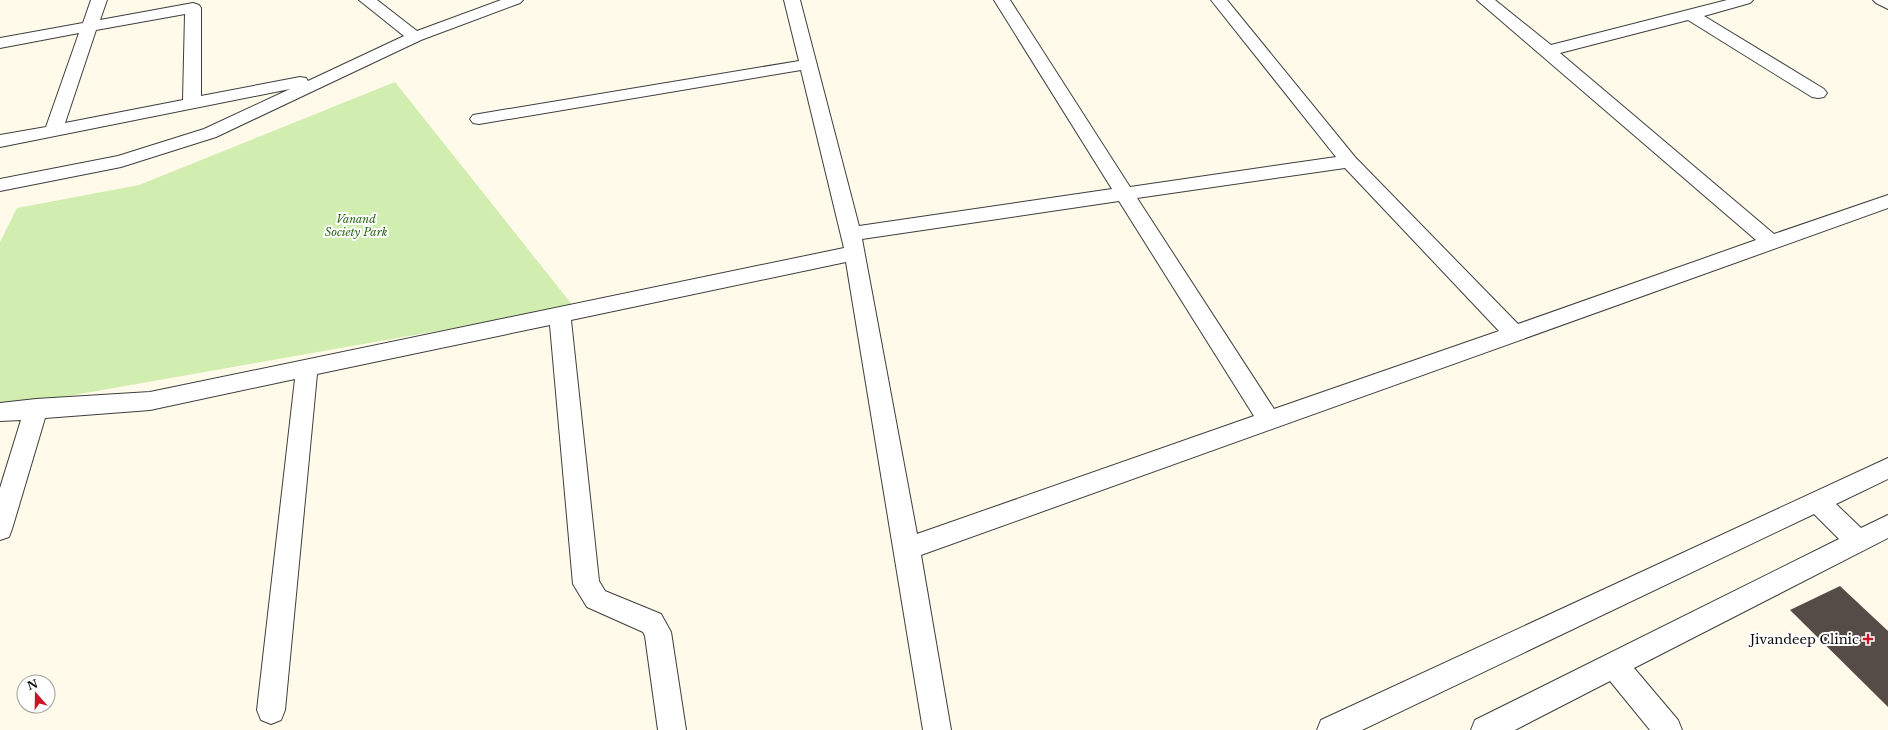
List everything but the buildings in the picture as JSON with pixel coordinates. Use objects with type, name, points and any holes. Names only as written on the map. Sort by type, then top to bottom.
[{"type":"street","points":[[53,131],[98,0]]},
{"type":"street","points":[[367,0],[415,37]]},
{"type":"street","points":[[0,185],[121,161],[210,133],[415,37],[515,0]]},
{"type":"street","points":[[792,0],[852,243],[907,549],[937,730]]},
{"type":"street","points":[[1002,0],[1268,420]]},
{"type":"street","points":[[1219,0],[1349,160],[1513,332]]},
{"type":"street","points":[[1485,0],[1548,51],[1771,242]]},
{"type":"street","points":[[1548,51],[1745,0]]},
{"type":"street","points":[[1881,0],[1888,4]]},
{"type":"street","points":[[0,43],[193,8],[192,103]]},
{"type":"street","points":[[1690,14],[1818,93]]},
{"type":"street","points":[[479,118],[809,64]]},
{"type":"street","points":[[0,141],[332,75]]},
{"type":"street","points":[[0,412],[36,408],[150,401],[560,314],[852,243],[1123,193],[1349,160]]},
{"type":"street","points":[[907,549],[1513,332],[1888,201]]},
{"type":"street","points":[[560,314],[586,584],[596,599],[652,623],[658,632],[672,730]]},
{"type":"street","points":[[271,710],[307,368]]},
{"type":"street","points":[[0,529],[36,408]]},
{"type":"street","points":[[1331,730],[1888,468]]},
{"type":"street","points":[[1817,501],[1858,541]]},
{"type":"street","points":[[1485,730],[1888,526]]},
{"type":"street","points":[[1614,665],[1668,730]]},
{"type":"green space","name":"Vanand Society Park","points":[[395,82],[574,307],[0,408],[0,242],[17,208],[139,185]]},
{"type":"place","name":"Jivandeep Clinic","points":[[1868,639]]}]
